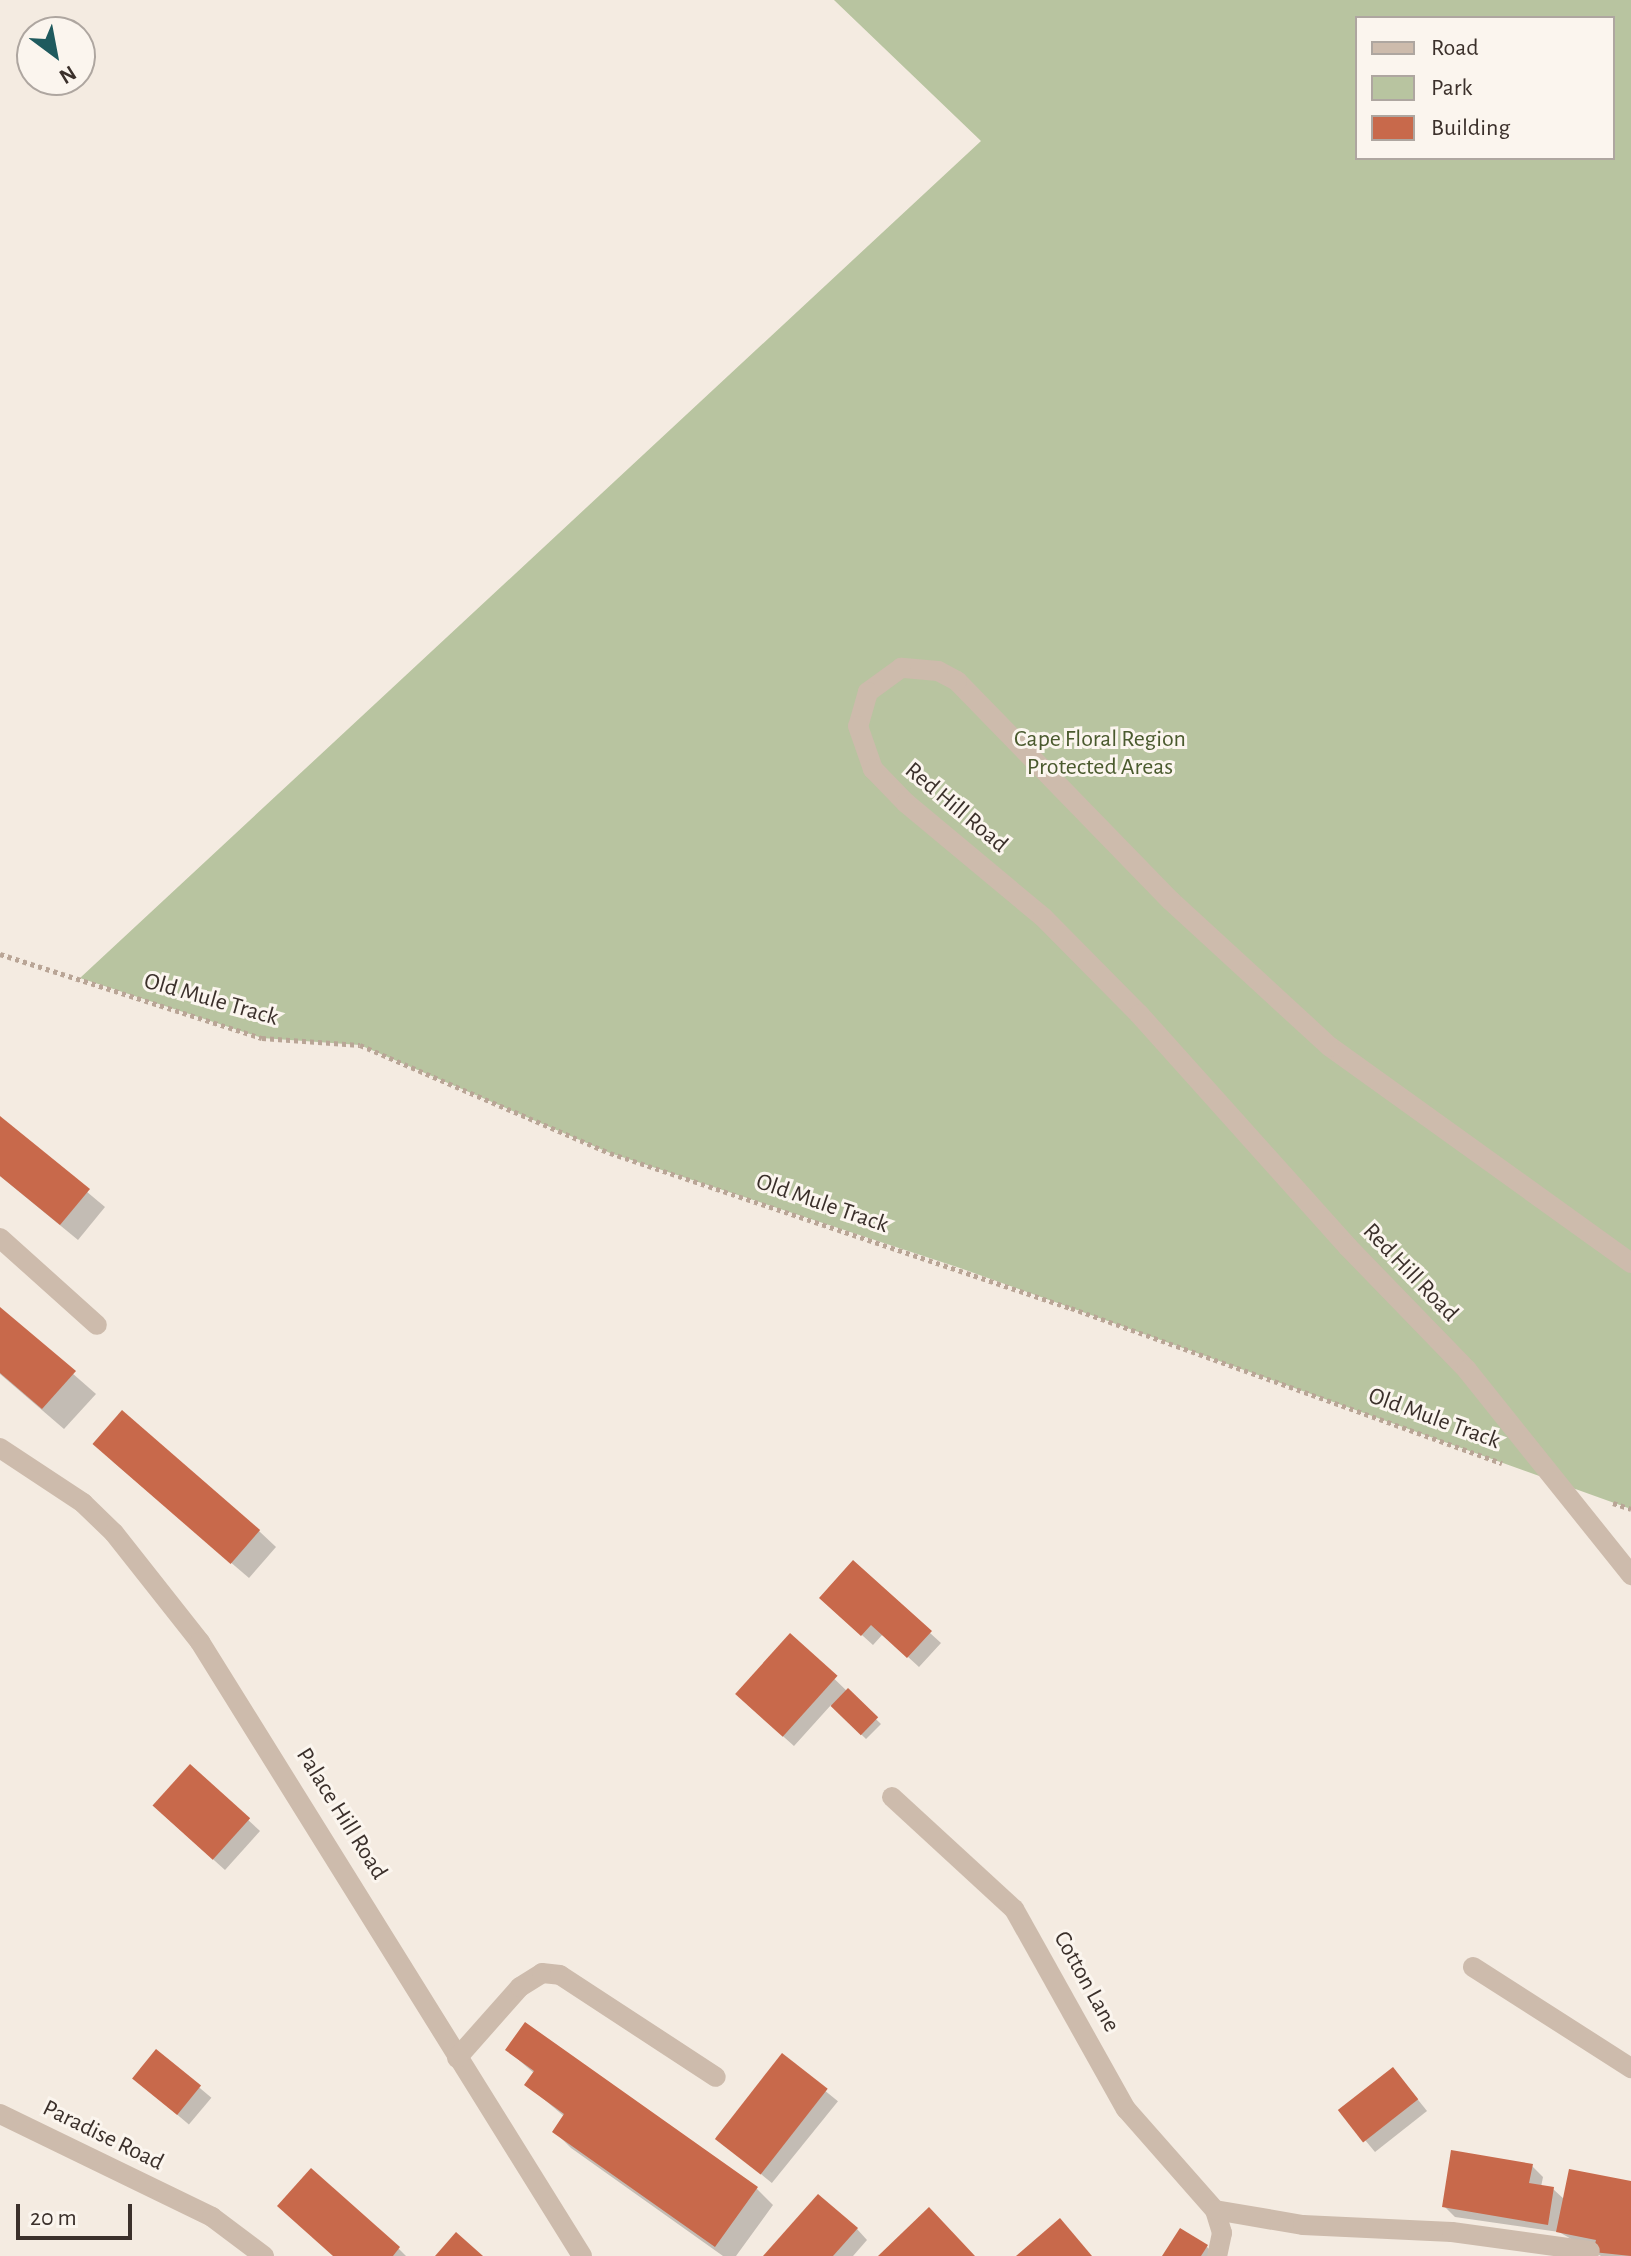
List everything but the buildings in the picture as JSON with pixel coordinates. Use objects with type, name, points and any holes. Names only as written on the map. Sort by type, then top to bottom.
[{"type":"street","name":"Red Hill Road","points":[[1631,1263],[1330,1047],[1171,901],[957,681],[938,671],[901,668],[868,692],[858,726],[873,769],[906,803],[1043,917],[1139,1014],[1338,1236],[1467,1370],[1563,1485],[1631,1575]]},
{"type":"street","points":[[0,1238],[97,1325]]},
{"type":"street","name":"Palace Hill Road","points":[[0,1448],[83,1503],[148,1572],[250,1715],[457,2058],[582,2256]]},
{"type":"street","name":"Cotton Lane","points":[[892,1797],[1014,1909],[1126,2109],[1215,2210]]},
{"type":"street","points":[[1473,1967],[1631,2068]]},
{"type":"street","points":[[457,2058],[520,1987],[542,1973],[560,1975],[716,2077]]},
{"type":"street","name":"Paradise Road","points":[[0,2114],[212,2217],[264,2256]]},
{"type":"street","points":[[1217,2256],[1222,2233],[1215,2210],[1303,2225],[1452,2232],[1590,2251]]},
{"type":"path","name":"Old Mule Track","points":[[0,954],[262,1038],[360,1045],[610,1153],[1071,1308],[1510,1466]]},
{"type":"path","points":[[1563,1485],[1631,1509]]},
{"type":"green space","name":"Cape Floral Region Protected Areas","points":[[834,0],[1631,0],[1631,1509],[960,1268],[610,1153],[360,1045],[262,1038],[80,978],[981,141]]}]
